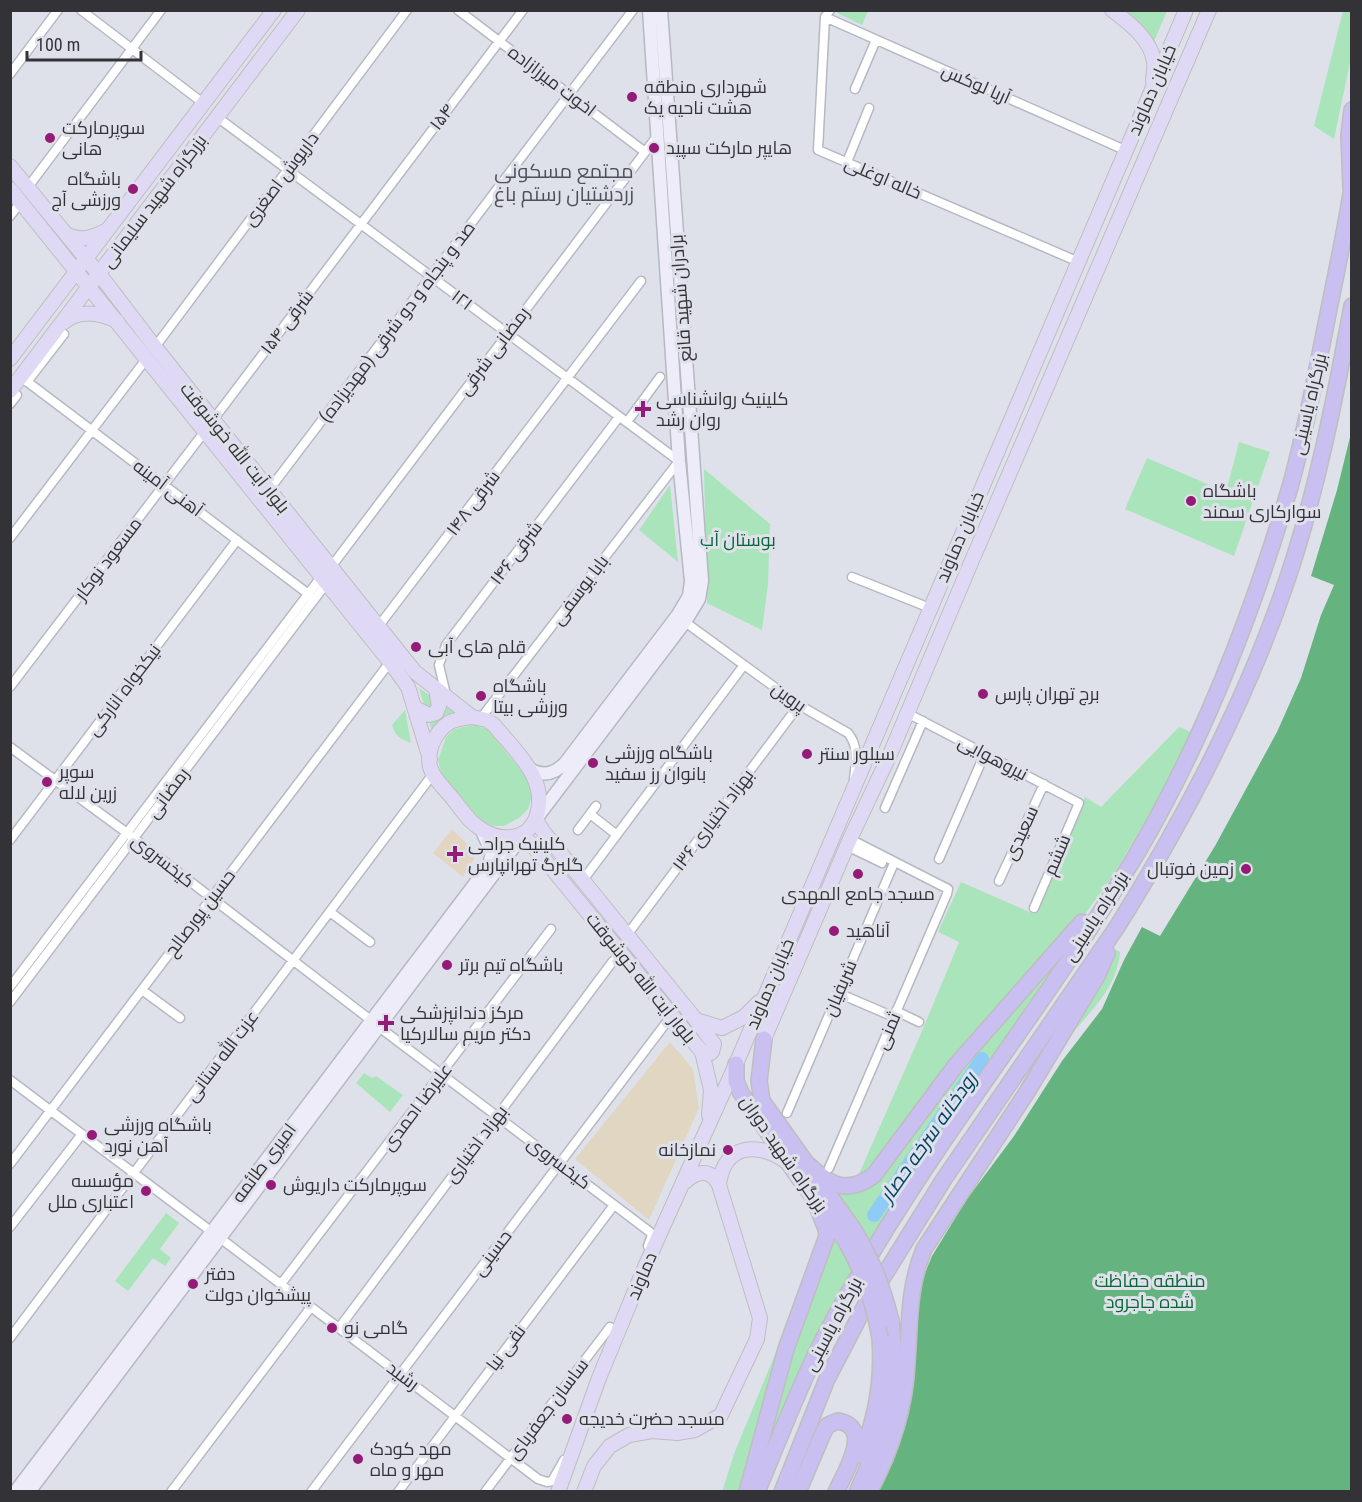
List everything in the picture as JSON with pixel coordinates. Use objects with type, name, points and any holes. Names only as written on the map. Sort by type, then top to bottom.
[{"type":"highway","name":"بزرگراه یاسینی","points":[[757,1491],[808,1370],[832,1322],[875,1247],[1137,854],[1196,741],[1243,631],[1291,484],[1312,394],[1347,220],[1352,188],[1349,135],[1352,110]]},
{"type":"highway","name":"بزرگراه یاسینی","points":[[782,1491],[827,1379],[865,1306],[944,1179],[1117,927],[1143,886],[1217,751],[1264,642],[1287,580],[1312,491],[1337,387],[1352,306]]},
{"type":"highway","points":[[803,1160],[825,1179],[839,1186],[859,1185],[874,1175],[956,1065],[1066,942],[1137,854]]},
{"type":"highway","points":[[869,1491],[895,1435],[903,1401],[911,1289],[924,1249],[1027,1092],[1097,976],[1117,927]]},
{"type":"highway","name":"بزرگراه شهید دوران","points":[[764,1039],[759,1081],[762,1101],[803,1160],[850,1235]]},
{"type":"highway","name":"بزرگراه شهید دوران","points":[[736,1064],[735,1076],[741,1093],[799,1178],[850,1235]]},
{"type":"highway","points":[[747,1491],[786,1349],[827,1236],[812,1194]]},
{"type":"highway","points":[[850,1235],[872,1261],[883,1291],[891,1321],[894,1365],[889,1411],[876,1451],[857,1491]]},
{"type":"highway","points":[[839,1491],[861,1453],[871,1428],[881,1377],[880,1338],[870,1291],[850,1235]]},
{"type":"highway","points":[[798,1491],[824,1431],[828,1425],[838,1421],[853,1427],[857,1440],[839,1491]]},
{"type":"main road","name":"بزرگراه شهید سلیمانی","points":[[10,359],[274,10]]},
{"type":"main road","name":"بزرگراه شهید سلیمانی","points":[[14,393],[62,329],[99,274],[298,10]]},
{"type":"main road","name":"برادران شهید قانع","points":[[536,819],[685,622],[699,599],[702,581],[664,134],[649,10]]},
{"type":"main road","name":"برادران شهید قانع","points":[[531,770],[544,775],[554,772],[567,762],[677,616],[689,596],[691,581],[678,461],[661,10]]},
{"type":"main road","points":[[1112,10],[1145,40],[1154,61],[1152,91]]},
{"type":"main road","name":"خیابان دماوند","points":[[736,1064],[1186,10]]},
{"type":"main road","name":"خیابان دماوند","points":[[764,1039],[848,843],[891,753],[1209,10]]},
{"type":"main road","name":"بلوار آیت الله خوشوقت","points":[[10,166],[99,274],[151,353],[326,576],[408,687],[430,759]]},
{"type":"main road","name":"بلوار آیت الله خوشوقت","points":[[10,189],[118,321],[151,353]]},
{"type":"main road","points":[[67,236],[79,240],[92,238],[109,229]]},
{"type":"main road","points":[[62,329],[68,319],[86,313],[104,315],[118,321]]},
{"type":"main road","name":"بلوار آیت الله خوشوقت","points":[[209,426],[269,490],[326,576],[378,627],[419,677],[477,718]]},
{"type":"main road","points":[[415,708],[429,715],[436,713],[439,706],[436,689]]},
{"type":"main road","points":[[872,744],[876,752],[885,752],[900,720],[909,708]]},
{"type":"main road","points":[[477,718],[494,726],[531,770],[540,796],[536,819],[522,835],[511,838],[500,837],[481,829],[471,821],[433,774],[430,759],[431,746],[441,730],[456,720],[477,718]]},
{"type":"main road","name":"بلوار آیت الله خوشوقت","points":[[536,819],[542,830],[696,1020],[722,1028],[744,1017],[763,999]]},
{"type":"main road","points":[[481,829],[492,853]]},
{"type":"main road","name":"بلوار آیت الله خوشوقت","points":[[522,835],[702,1052],[711,1090],[710,1112],[703,1139]]},
{"type":"main road","name":"امیری طائمه","points":[[29,1491],[216,1235],[375,1024],[522,835]]},
{"type":"main road","points":[[492,853],[494,848],[501,844],[509,854]]},
{"type":"main road","name":"امیری طائمه","points":[[375,1024],[489,865],[492,853]]},
{"type":"main road","points":[[696,1020],[714,1044],[712,1052],[708,1054],[702,1052]]},
{"type":"main road","name":"دماوند","points":[[558,1491],[599,1378],[736,1064]]},
{"type":"main road","points":[[719,1185],[722,1171],[729,1160],[742,1150],[752,1148],[761,1148],[787,1162],[799,1178]]},
{"type":"main road","points":[[585,1491],[594,1466],[610,1446],[629,1435],[652,1431],[694,1430],[721,1415],[757,1339],[760,1318],[719,1185],[714,1176],[705,1172],[695,1174],[683,1183]]},
{"type":"main road","name":"امیری طائمه","points":[[15,1491],[216,1235]]},
{"type":"street","points":[[10,74],[58,10]]},
{"type":"street","points":[[81,10],[203,103]]},
{"type":"street","points":[[28,187],[161,10]]},
{"type":"street","name":"داریوش اصغری","points":[[10,538],[407,10]]},
{"type":"street","name":"۱۵۴","points":[[360,224],[523,10]]},
{"type":"street","name":"صد و پنجاه و دو شرقی (مهدیزاده)","points":[[269,490],[633,10]]},
{"type":"street","name":"اخوت میرزازاده","points":[[462,12],[645,152]]},
{"type":"street","name":"آریا لوکس","points":[[828,14],[876,40],[1126,151]]},
{"type":"street","name":"خاله اوغلی","points":[[828,14],[818,150],[1078,262]]},
{"type":"street","points":[[855,89],[876,40]]},
{"type":"street","points":[[847,162],[870,108]]},
{"type":"street","name":"۱۲۱","points":[[217,117],[678,461]]},
{"type":"street","name":"رمضانی شرقی","points":[[326,576],[645,152],[664,134]]},
{"type":"street","points":[[10,216],[21,202]]},
{"type":"street","name":"۱۵۴ شرقی","points":[[209,426],[360,224]]},
{"type":"street","name":"۱۴۸ شرقی","points":[[378,627],[641,281]]},
{"type":"street","name":"۱۴۶ شرقی","points":[[448,698],[440,665],[446,645],[623,419],[660,377]]},
{"type":"street","name":"آهنی آمینه","points":[[24,380],[311,596]]},
{"type":"street","points":[[10,404],[14,393]]},
{"type":"street","name":"مسعود نوکار","points":[[10,687],[209,426]]},
{"type":"street","points":[[678,461],[692,458]]},
{"type":"street","name":"بابا یوسفی","points":[[477,718],[678,461]]},
{"type":"street","name":"نیکخواه انارکی","points":[[10,840],[237,540]]},
{"type":"street","name":"رمضانی","points":[[10,1002],[130,836],[326,576]]},
{"type":"street","points":[[852,577],[930,608]]},
{"type":"street","name":"پروین","points":[[685,622],[799,705],[848,733],[853,739],[856,758],[852,790]]},
{"type":"street","name":"حسین پورصالح","points":[[10,1164],[390,662]]},
{"type":"street","points":[[583,880],[744,665]]},
{"type":"street","name":"بهزاد اختیاری ۱۳۶","points":[[627,935],[799,705]]},
{"type":"street","name":"نیروهوایی","points":[[909,708],[923,721],[1079,803]]},
{"type":"street","points":[[885,808],[923,721]]},
{"type":"street","name":"کیخسروی","points":[[10,747],[652,1233],[643,1260],[645,1269]]},
{"type":"street","points":[[939,859],[985,753]]},
{"type":"street","name":"عزت الله ستانی","points":[[10,1338],[433,774]]},
{"type":"street","name":"سعیدی","points":[[999,881],[1044,784]]},
{"type":"street","name":"ششم","points":[[1034,908],[1079,803]]},
{"type":"street","points":[[578,830],[596,806]]},
{"type":"street","points":[[590,814],[617,835]]},
{"type":"street","name":"رمضانی","points":[[10,987],[130,836]]},
{"type":"street","points":[[848,843],[892,865]]},
{"type":"street","name":"ثمنی","points":[[829,1168],[947,894],[948,889],[892,865]]},
{"type":"street","name":"شریفیان","points":[[787,1113],[892,865]]},
{"type":"street","points":[[330,912],[370,942]]},
{"type":"street","name":"علیرضا احمدی","points":[[281,1284],[551,929]]},
{"type":"street","name":"بهزاد اختیاری","points":[[339,1328],[613,961]]},
{"type":"street","points":[[142,990],[180,1018]]},
{"type":"street","points":[[838,993],[919,1022]]},
{"type":"street","name":"حسینی","points":[[311,1491],[672,1014]]},
{"type":"street","name":"رشید","points":[[12,1083],[51,1110],[538,1479],[552,1481],[575,1443]]},
{"type":"street","points":[[10,1227],[82,1134]]},
{"type":"street","name":"نقی نیا","points":[[398,1491],[614,1205]]},
{"type":"street","points":[[171,1491],[311,1307]]},
{"type":"street","name":"ساسان جعفربای","points":[[485,1491],[610,1327]]},
{"type":"shaded area","name":"کلینیک جراحی گلبرگ تهرانپارس","points":[[452,829],[476,856],[463,877],[433,853]]},
{"type":"shaded area","points":[[670,1042],[693,1069],[699,1108],[649,1220],[575,1159]]},
{"type":"green space","points":[[838,10],[868,11],[862,25],[837,13]]},
{"type":"green space","points":[[1121,10],[1167,11],[1152,46]]},
{"type":"green space","points":[[1343,11],[1351,11],[1351,58],[1334,139],[1314,126]]},
{"type":"green space","name":"منطقه حفاظت شده جاجرود","points":[[1351,433],[1351,1491],[872,1492],[919,1288],[932,1256],[967,1199],[1014,1136],[1062,1061],[1102,1009],[1142,927],[1160,936],[1215,846],[1277,732],[1301,678],[1321,615],[1334,585],[1311,576],[1337,490]]},
{"type":"green space","name":"باشگاه سوارکاری سمند","points":[[1239,442],[1270,452],[1234,556],[1125,509],[1147,458],[1226,492]]},
{"type":"green space","name":"بوستان آب","points":[[704,469],[770,524],[768,584],[762,630],[707,603]]},
{"type":"green space","points":[[670,485],[678,562],[639,530]]},
{"type":"green space","points":[[419,688],[455,713],[443,720],[432,731]]},
{"type":"green space","points":[[405,710],[411,743],[398,737],[392,725]]},
{"type":"green space","points":[[474,725],[487,729],[525,775],[530,785],[532,796],[528,809],[519,818],[504,826],[493,826],[479,819],[441,773],[438,760],[446,737],[454,729]]},
{"type":"green space","points":[[1179,727],[1191,732],[1163,791],[1112,877],[1073,931],[882,1162],[855,1183],[959,942],[938,932],[961,882],[1034,914],[1085,797],[1101,807]]},
{"type":"green space","points":[[1075,936],[941,1131],[868,1245],[829,1184],[851,1189],[909,1131]]},
{"type":"green space","points":[[1116,950],[1120,952],[1118,966],[1107,989],[1056,1055],[988,1159]]},
{"type":"green space","points":[[364,1073],[372,1078],[376,1076],[403,1095],[390,1112],[356,1083]]},
{"type":"green space","points":[[166,1213],[179,1223],[160,1249],[171,1258],[165,1266],[153,1258],[128,1291],[115,1281]]},
{"type":"green space","points":[[830,1227],[855,1264],[801,1366],[750,1492]]},
{"type":"green space","points":[[787,1325],[744,1491],[722,1492],[734,1454]]},
{"type":"waterway","name":"رودخانه سرخه حصار","points":[[874,1215],[982,1059]]},
{"type":"place","name":"شهرداری منطقه هشت ناحیه یک","points":[[632,97]]},
{"type":"place","name":"سوپرمارکت هانی","points":[[50,138]]},
{"type":"place","name":"هایپر مارکت سپید","points":[[654,148]]},
{"type":"place","name":"باشگاه ورزشی آج","points":[[133,189]]},
{"type":"place","name":"کلینیک روانشناسی روان رشد","points":[[643,409]]},
{"type":"place","name":"باشگاه سوارکاری سمند","points":[[1191,501]]},
{"type":"place","name":"قلم های آبی","points":[[416,647]]},
{"type":"place","name":"برج تهران پارس","points":[[983,694]]},
{"type":"place","name":"باشگاه ورزشی بیتا","points":[[481,696]]},
{"type":"place","name":"سیلور سنتر","points":[[807,754]]},
{"type":"place","name":"باشگاه ورزشی بانوان رز سفید","points":[[593,763]]},
{"type":"place","name":"سوپر زرین لاله","points":[[47,782]]},
{"type":"place","name":"کلینیک جراحی گلبرگ تهرانپارس","points":[[455,854]]},
{"type":"place","name":"زمین فوتبال","points":[[1246,869]]},
{"type":"place","name":"مسجد جامع المهدی","points":[[858,874]]},
{"type":"place","name":"آناهید","points":[[834,931]]},
{"type":"place","name":"باشگاه تیم برتر","points":[[447,965]]},
{"type":"place","name":"مرکز دندانپزشکی دکتر مریم سالارکیا","points":[[386,1023]]},
{"type":"place","name":"باشگاه ورزشی آهن نورد","points":[[92,1135]]},
{"type":"place","name":"نمازخانه","points":[[728,1150]]},
{"type":"place","name":"سوپرمارکت داريوش","points":[[271,1185]]},
{"type":"place","name":"مؤسسه اعتباری ملل","points":[[146,1191]]},
{"type":"place","name":"دفتر پیشخوان دولت","points":[[193,1284]]},
{"type":"place","name":"گامی نو","points":[[332,1328]]},
{"type":"place","name":"مسجد حضرت خدیجه","points":[[567,1419]]},
{"type":"place","name":"مهد کودک مهر و ماه","points":[[358,1459]]},
{"type":"district","name":"مجتمع مسکونی زردشتیان رستم باغ","points":[[564,182]]}]
